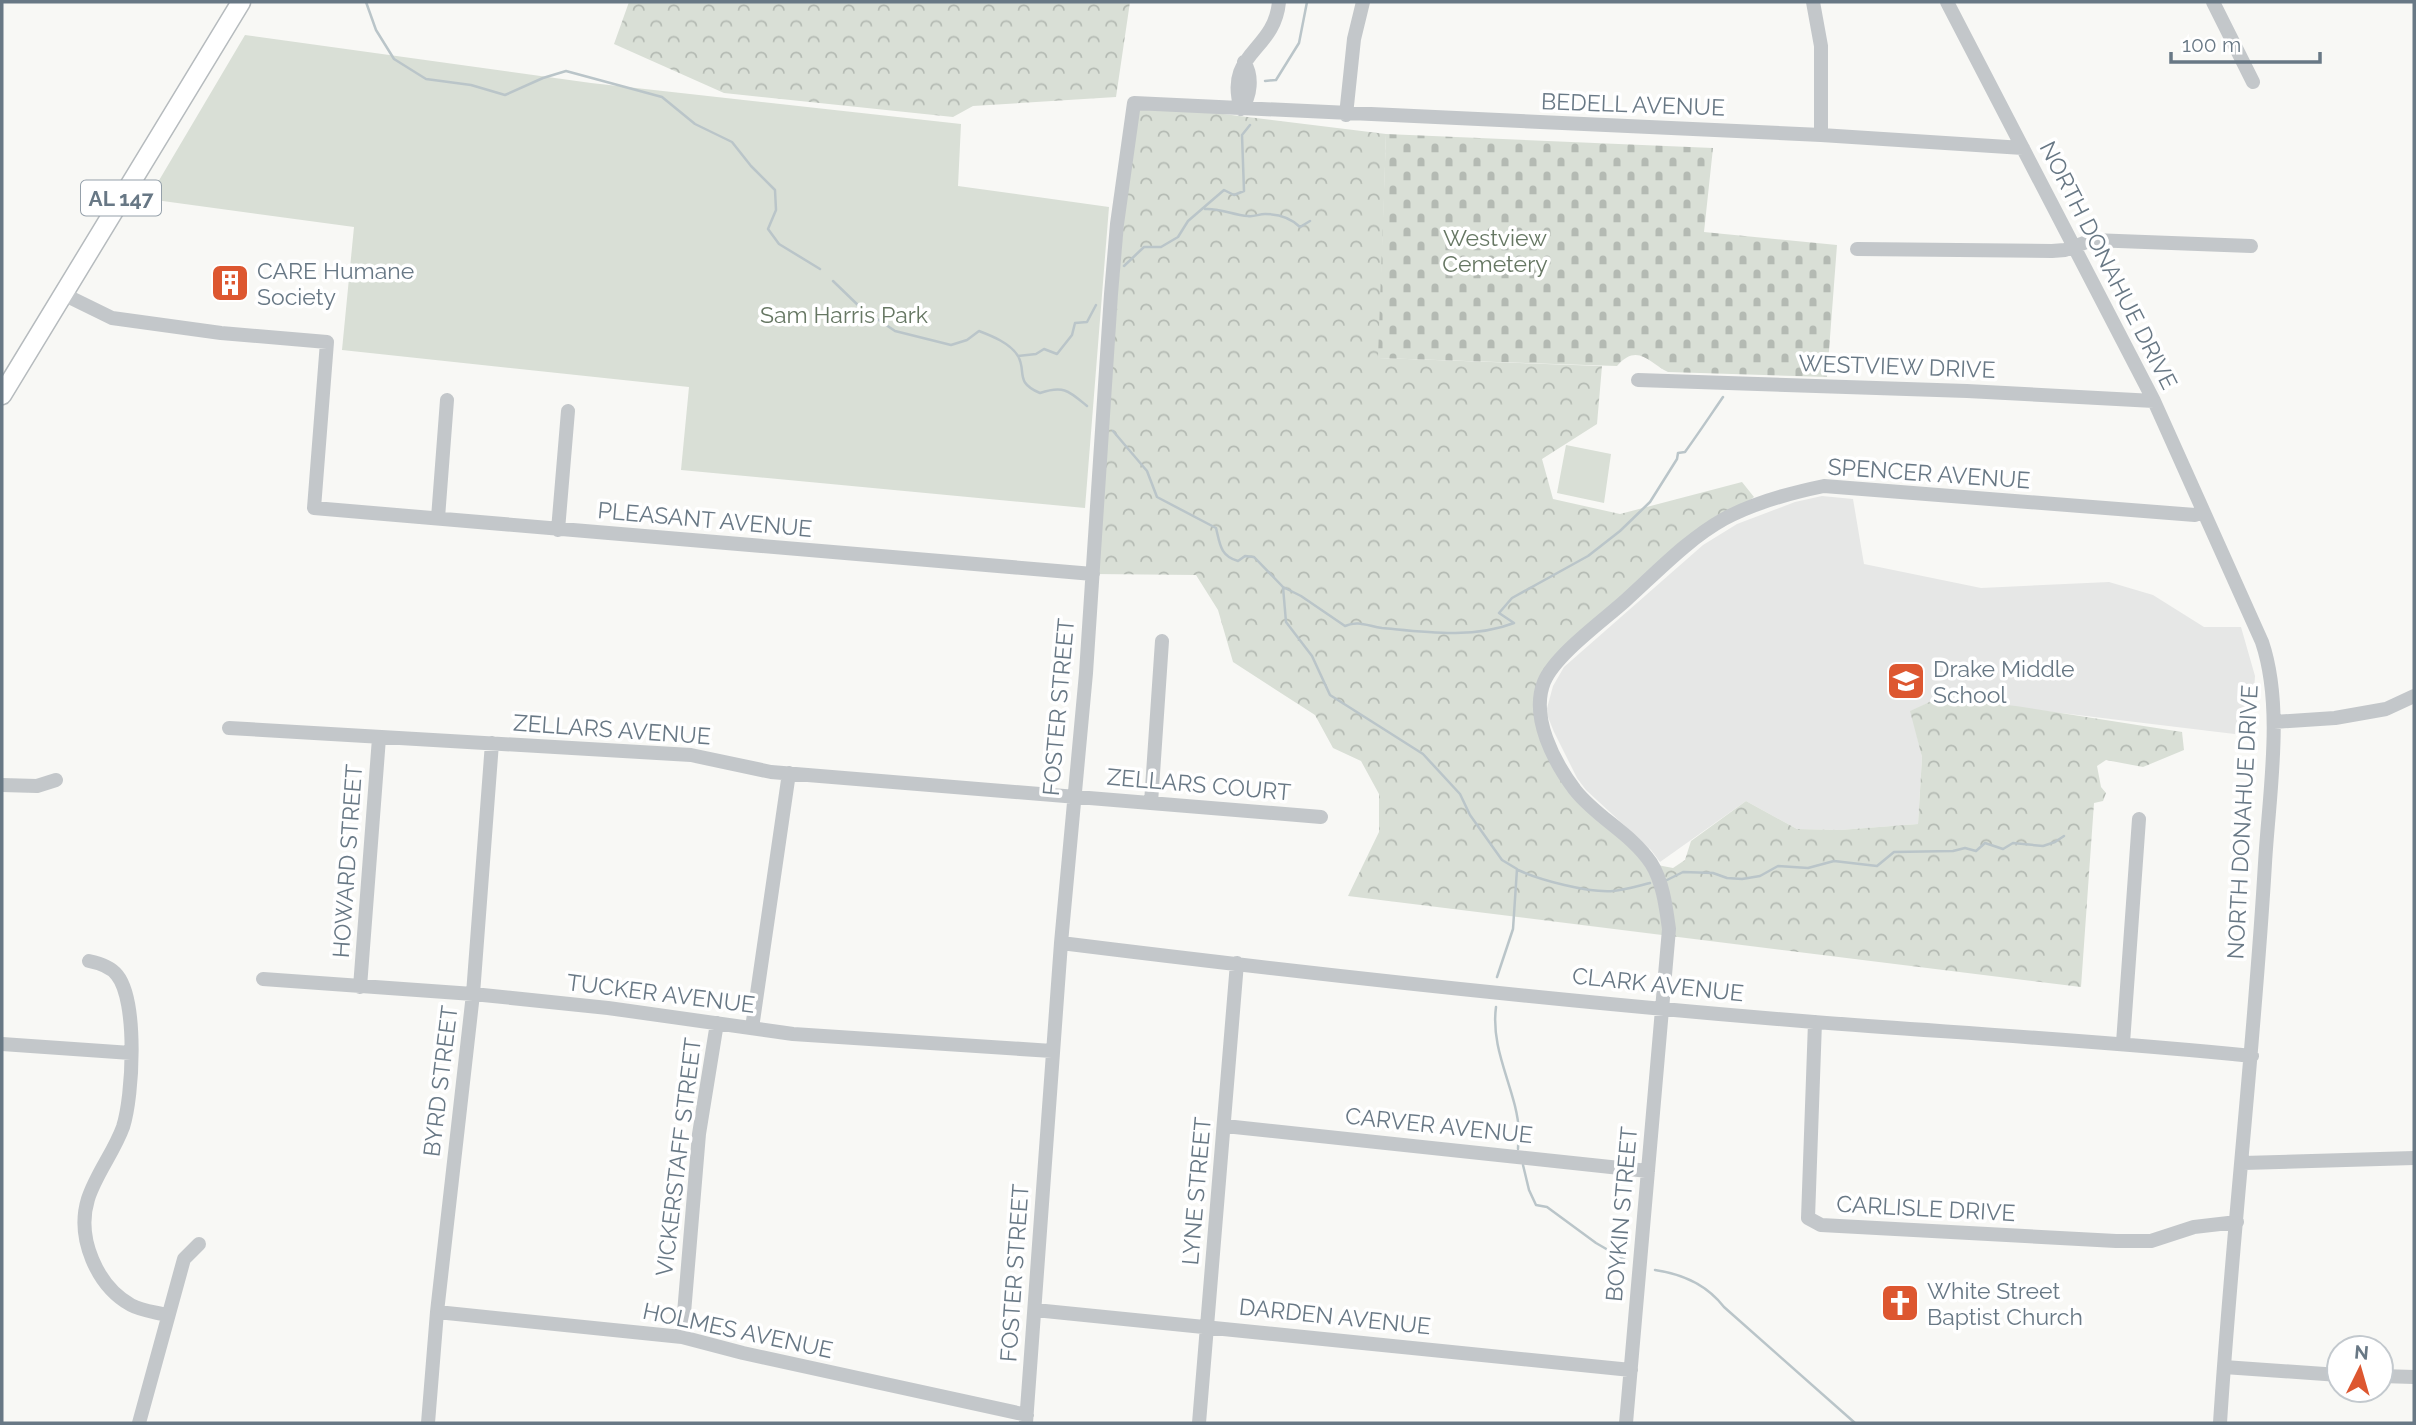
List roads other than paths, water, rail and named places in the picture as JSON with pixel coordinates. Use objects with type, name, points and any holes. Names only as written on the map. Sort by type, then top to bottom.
[{"type":"main road","name":"AL 147","points":[[2,395],[242,2]]},
{"type":"street","points":[[1241,109],[1248,99],[1249,70],[1244,62],[1268,35],[1279,2]]},
{"type":"street","points":[[1346,115],[1354,39],[1363,2]]},
{"type":"street","points":[[1813,2],[1821,47],[1821,135]]},
{"type":"street","name":"NORTH DONAHUE DRIVE","points":[[1947,2],[2154,401],[2267,657],[2271,673],[2274,722],[2252,1056],[2220,1423]]},
{"type":"street","points":[[2213,2],[2253,82]]},
{"type":"street","name":"FOSTER STREET","points":[[1027,1419],[1052,1051],[1093,574],[1111,294],[1117,224],[1134,103],[1241,109]]},
{"type":"street","name":"BEDELL AVENUE","points":[[1241,109],[1821,135],[2023,148]]},
{"type":"street","points":[[1857,248],[2052,251],[2092,240],[2251,246]]},
{"type":"street","name":"PLEASANT AVENUE","points":[[63,294],[112,318],[327,342],[314,508],[1093,574]]},
{"type":"street","name":"WESTVIEW DRIVE","points":[[1638,380],[2154,401]]},
{"type":"street","points":[[438,518],[447,400]]},
{"type":"street","points":[[558,530],[568,411]]},
{"type":"street","name":"SPENCER AVENUE","points":[[1662,1009],[1669,929],[1664,896],[1652,864],[1630,838],[1575,790],[1557,760],[1543,727],[1540,704],[1545,681],[1566,653],[1695,539],[1724,519],[1789,493],[1824,486],[2195,515],[2203,511]]},
{"type":"street","points":[[1151,803],[1162,641]]},
{"type":"street","points":[[2274,722],[2335,718],[2386,709],[2414,696]]},
{"type":"street","name":"ZELLARS AVENUE","points":[[229,728],[691,755],[789,773],[1073,796]]},
{"type":"street","name":"HOWARD STREET","points":[[360,987],[379,738]]},
{"type":"street","name":"BYRD STREET","points":[[428,1423],[436,1312],[473,995],[492,743]]},
{"type":"street","points":[[752,1028],[789,773]]},
{"type":"street","points":[[2,785],[37,786],[56,780]]},
{"type":"street","name":"ZELLARS COURT","points":[[1073,796],[1321,817]]},
{"type":"street","points":[[2123,1043],[2139,818]]},
{"type":"street","name":"CLARK AVENUE","points":[[1061,943],[1662,1009],[2123,1043],[2252,1056]]},
{"type":"street","points":[[89,961],[102,964],[117,975],[127,1001],[131,1053],[129,1104],[122,1129],[87,1202],[85,1227],[89,1251],[100,1275],[117,1296],[134,1307],[167,1315]]},
{"type":"street","name":"LYNE STREET","points":[[1199,1423],[1237,964]]},
{"type":"street","name":"TUCKER AVENUE","points":[[263,979],[608,1008],[793,1034],[1052,1051]]},
{"type":"street","name":"BOYKIN STREET","points":[[1626,1423],[1662,1009]]},
{"type":"street","name":"CARLISLE DRIVE","points":[[1815,1022],[1808,1218],[1821,1225],[2151,1241],[2194,1227],[2238,1222]]},
{"type":"street","name":"VICKERSTAFF STREET","points":[[682,1337],[698,1148],[717,1023]]},
{"type":"street","points":[[2,1044],[131,1053]]},
{"type":"street","name":"CARVER AVENUE","points":[[1225,1126],[1648,1171]]},
{"type":"street","points":[[2243,1163],[2414,1158]]},
{"type":"street","points":[[139,1423],[184,1259],[199,1244]]},
{"type":"street","name":"DARDEN AVENUE","points":[[1035,1310],[1631,1370]]},
{"type":"street","name":"HOLMES AVENUE","points":[[436,1312],[682,1337],[1027,1419]]},
{"type":"street","points":[[2224,1367],[2325,1374]]},
{"type":"street","points":[[2395,1376],[2414,1377]]},
{"type":"waterway","points":[[366,2],[376,30],[394,59],[426,79],[471,85],[505,95],[566,71],[662,97],[695,124],[732,142],[775,190],[776,210],[768,229],[779,244],[820,269]]},
{"type":"waterway","points":[[1265,81],[1276,80],[1299,43],[1307,2]]},
{"type":"waterway","points":[[1124,266],[1144,247],[1161,247],[1178,237],[1188,221],[1224,190],[1234,195],[1244,191],[1242,135],[1250,125]]},
{"type":"waterway","points":[[1205,209],[1250,216],[1275,215],[1300,227],[1310,221]]},
{"type":"waterway","points":[[833,281],[861,308],[895,331],[951,345],[967,340],[979,331],[995,338],[1010,347],[1018,356],[1024,381],[1032,389],[1040,393],[1066,391],[1087,406]]},
{"type":"waterway","points":[[1018,356],[1036,354],[1044,349],[1057,354],[1072,335],[1075,323],[1087,322],[1096,305]]},
{"type":"waterway","points":[[1113,431],[1147,471],[1157,497],[1216,528],[1224,553],[1232,559],[1238,561],[1245,556],[1254,557],[1283,587],[1345,626],[1359,623],[1382,628],[1466,633],[1514,623],[1499,613],[1512,598],[1588,556],[1620,531],[1650,502],[1677,459],[1678,453],[1685,452],[1723,397]]},
{"type":"waterway","points":[[1283,587],[1286,622],[1312,656],[1330,695],[1423,754],[1460,794],[1470,815],[1502,860],[1517,869],[1513,929],[1497,977]]},
{"type":"waterway","points":[[1667,880],[1683,872],[1713,873],[1742,879],[1760,876],[1778,866],[1808,868],[1834,861],[1877,866],[1894,852],[1953,851],[1965,848],[1976,851],[1985,843],[2003,849],[2013,843],[2043,846],[2064,836]]},
{"type":"waterway","points":[[1518,870],[1551,882],[1591,890],[1618,890],[1650,883]]},
{"type":"waterway","points":[[1496,1007],[1497,1040],[1517,1116],[1518,1149]]},
{"type":"waterway","points":[[1523,1165],[1536,1205],[1547,1207],[1596,1243],[1627,1261]]},
{"type":"waterway","points":[[1655,1270],[1685,1278],[1710,1293],[1855,1423]]},
{"type":"place","name":"CARE Humane Society","points":[[230,283]]},
{"type":"place","name":"Drake Middle School","points":[[1906,681]]},
{"type":"place","name":"White Street Baptist Church","points":[[1900,1303]]},
{"type":"park label","name":"Westview Cemetery","points":[[1495,250]]},
{"type":"park label","name":"Sam Harris Park","points":[[844,314]]}]
